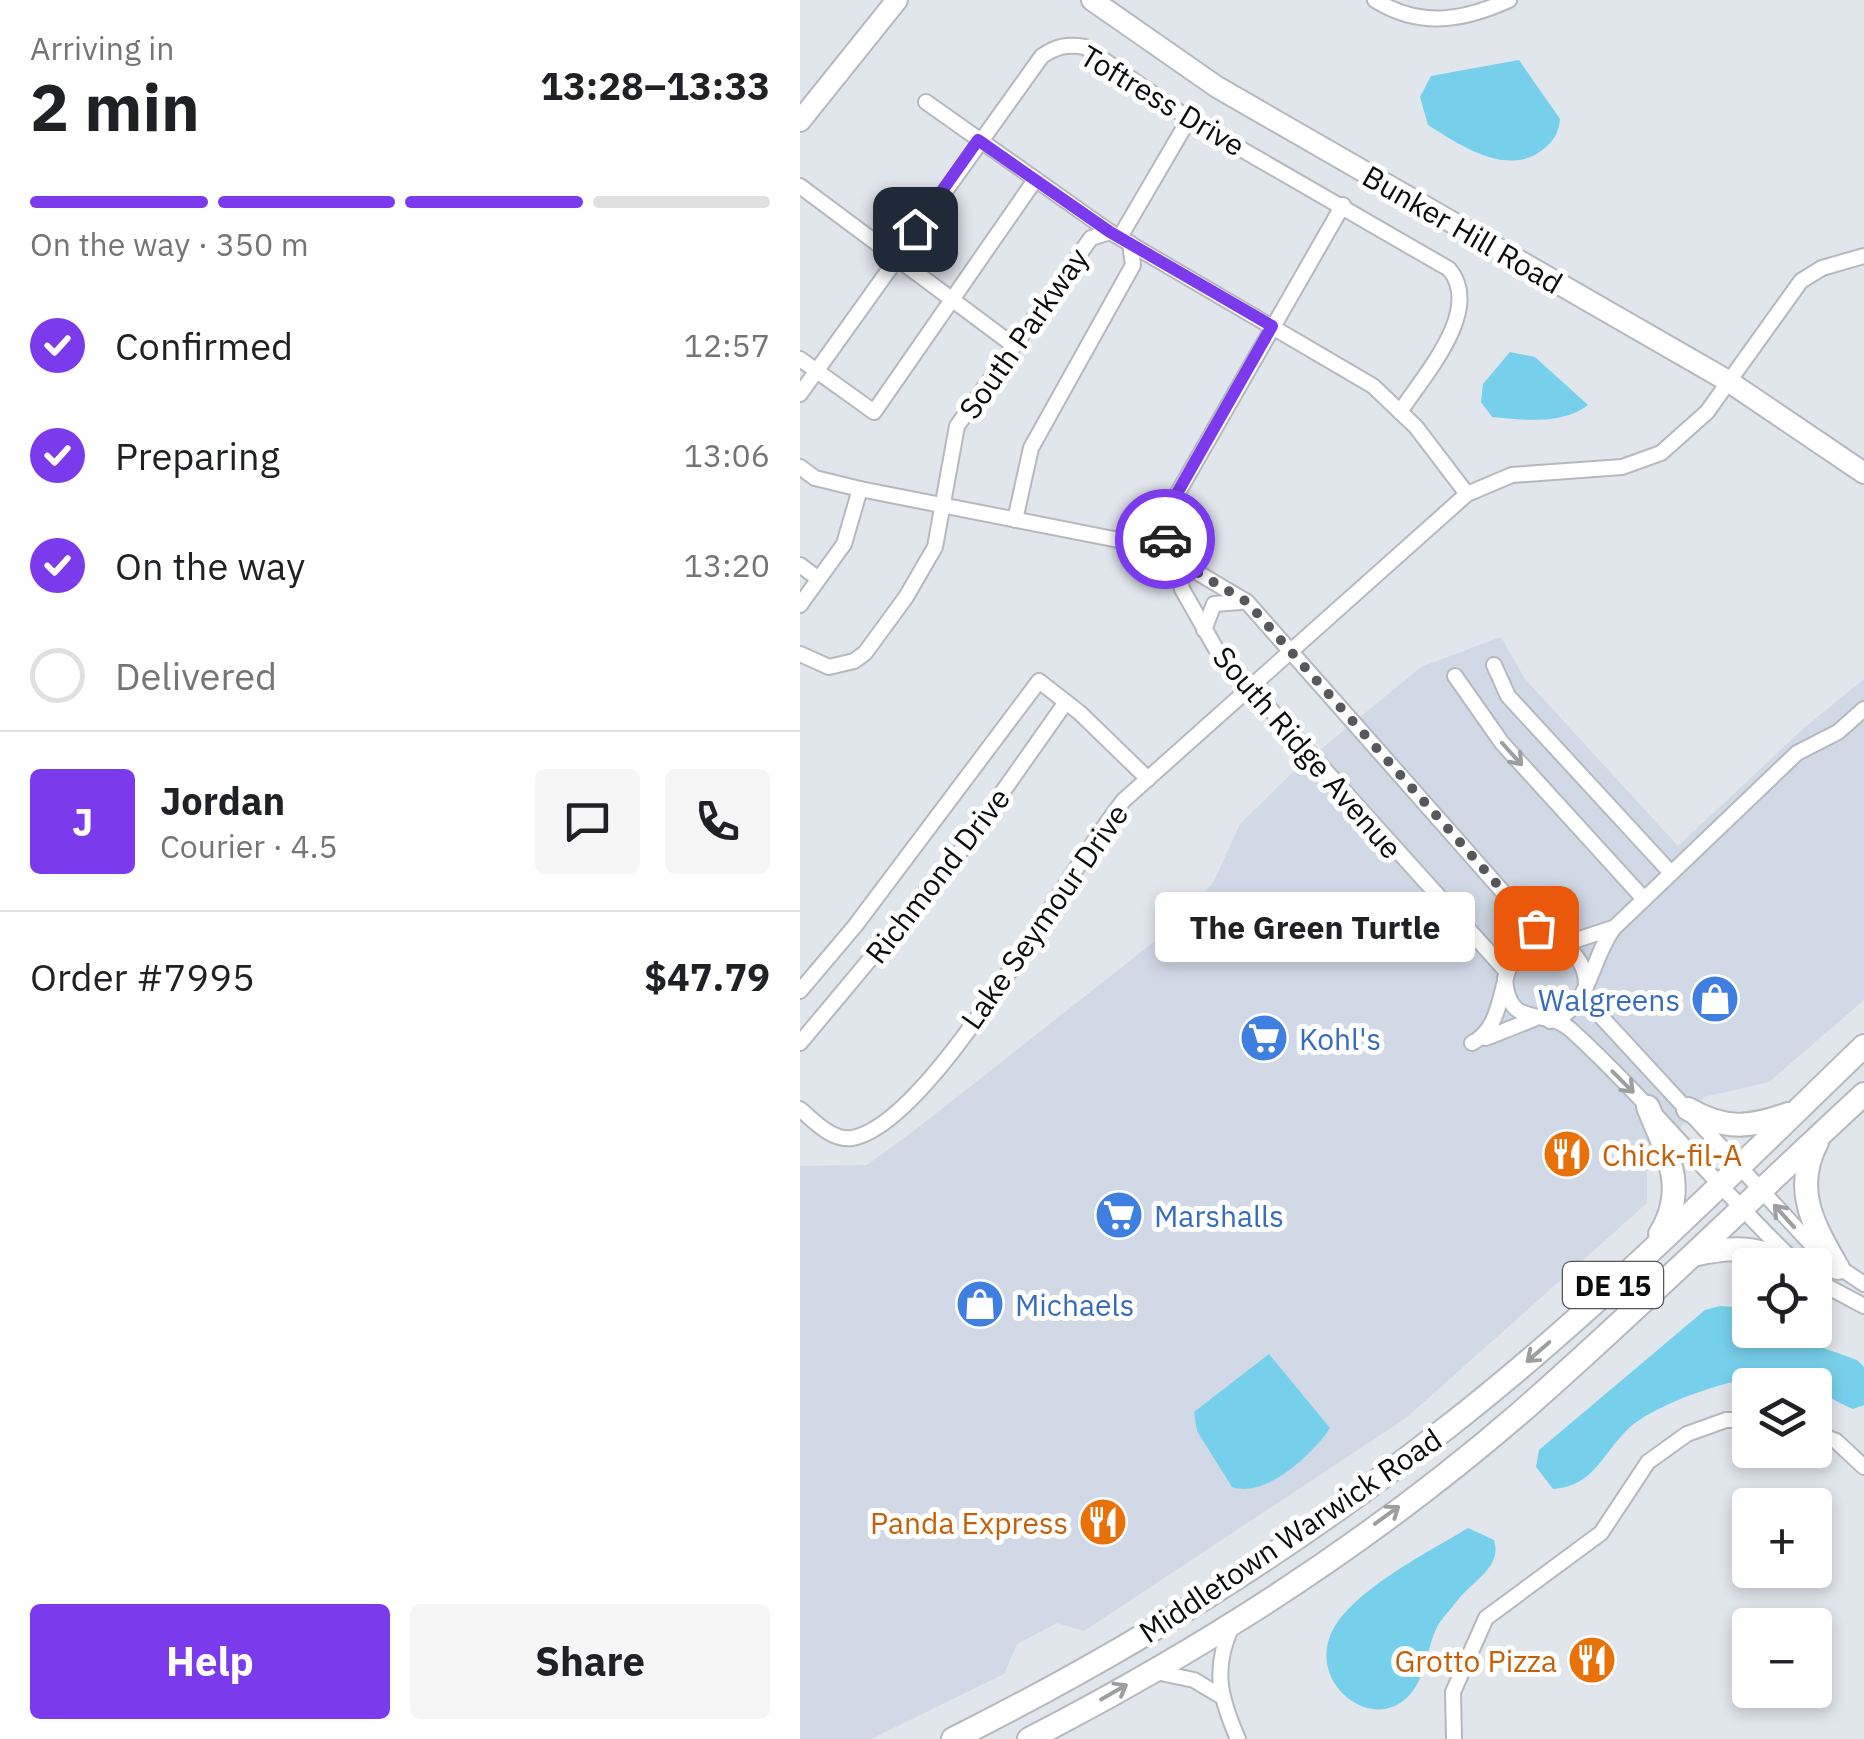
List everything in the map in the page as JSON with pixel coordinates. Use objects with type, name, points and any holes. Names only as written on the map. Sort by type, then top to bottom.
[{"type":"main road","points":[[800,121],[897,0]]},
{"type":"main road","name":"Bunker Hill Road","points":[[1092,0],[1217,87],[1728,382],[1864,470]]},
{"type":"main road","name":"Middletown Warwick Road","points":[[953,1739],[1121,1650],[1345,1505],[1516,1371],[1650,1250],[1864,1046]]},
{"type":"main road","name":"Middletown Warwick Road","points":[[1029,1739],[1234,1620],[1357,1538],[1518,1414],[1864,1094]]},
{"type":"main road","points":[[1648,1107],[1670,1154],[1676,1184],[1672,1211],[1650,1250]]},
{"type":"main road","points":[[1688,1110],[1738,1127],[1796,1111]]},
{"type":"main road","points":[[1825,1130],[1810,1160],[1805,1194],[1814,1226],[1838,1268]]},
{"type":"main road","points":[[1690,1256],[1743,1248]]},
{"type":"street","points":[[1376,0],[1408,18],[1440,19],[1474,16],[1509,0]]},
{"type":"street","name":"Toftress Drive","points":[[800,394],[978,140],[1042,56],[1056,46],[1086,48],[1189,120],[1343,204],[1449,268],[1458,279],[1460,308],[1454,328],[1400,412]]},
{"type":"street","points":[[926,102],[1120,237],[1373,386],[1400,412],[1467,494]]},
{"type":"street","points":[[1120,237],[1189,120]]},
{"type":"street","points":[[800,359],[874,412],[1036,180]]},
{"type":"street","points":[[800,186],[1014,346]]},
{"type":"street","points":[[1163,552],[1172,502],[1343,204]]},
{"type":"street","points":[[1015,520],[1031,448],[1133,266],[1120,237]]},
{"type":"street","name":"South Parkway","points":[[800,654],[829,668],[842,666],[865,653],[923,572],[935,547],[957,426],[1091,238],[1120,237]]},
{"type":"street","name":"Lake Seymour Drive","points":[[800,1109],[830,1134],[849,1139],[880,1128],[903,1108],[997,992],[1060,898],[1091,840],[1148,778],[1292,654],[1467,494],[1512,475],[1622,467],[1661,453],[1707,412],[1801,281],[1822,268],[1864,256]]},
{"type":"street","name":"South Ridge Avenue","points":[[800,466],[816,478],[860,489],[1163,552],[1247,602],[1526,918],[1581,961],[1584,991],[1739,1166],[1752,1198]]},
{"type":"street","points":[[800,605],[816,577],[844,544],[860,489]]},
{"type":"street","name":"South Ridge Avenue","points":[[1176,561],[1182,590],[1204,630],[1251,689],[1506,974],[1512,1003],[1542,1020],[1565,1025],[1722,1182],[1752,1198]]},
{"type":"street","points":[[800,565],[816,577]]},
{"type":"street","points":[[1204,630],[1214,604],[1224,600],[1247,602]]},
{"type":"street","points":[[1494,665],[1508,696],[1671,873]]},
{"type":"street","points":[[1455,676],[1502,743],[1644,899]]},
{"type":"street","name":"Richmond Drive","points":[[800,991],[855,926],[1039,681],[1066,702],[963,848],[800,1042]]},
{"type":"street","points":[[1066,702],[1148,778]]},
{"type":"street","points":[[1614,928],[1561,944],[1530,943],[1515,954],[1494,1024],[1472,1043],[1571,1012],[1584,991],[1598,950],[1614,928],[1797,753],[1838,732],[1864,708]]},
{"type":"street","points":[[1752,1198],[1784,1248]]},
{"type":"street","points":[[1752,1198],[1838,1268],[1864,1284]]},
{"type":"street","points":[[1832,1289],[1864,1306]]},
{"type":"street","points":[[1454,1739],[1453,1692],[1486,1618],[1600,1533],[1648,1462],[1687,1434],[1732,1420]]},
{"type":"street","points":[[1832,1440],[1864,1466]]},
{"type":"street","points":[[1234,1620],[1219,1665],[1219,1694],[1238,1739]]},
{"type":"street","points":[[1150,1671],[1179,1675],[1219,1694]]},
{"type":"shaded area","points":[[1501,637],[1525,679],[1678,846],[1804,728],[1864,679],[1864,1000],[1769,1082],[1704,1097],[1647,1172],[1647,1203],[1406,1418],[1084,1631],[1057,1623],[1017,1644],[1004,1674],[871,1739],[800,1739],[800,1166],[867,1165],[915,1130],[1183,919],[1214,881],[1240,824],[1292,773],[1421,667]]},
{"type":"water","points":[[1519,60],[1560,119],[1556,134],[1546,147],[1532,156],[1501,160],[1470,149],[1428,125],[1420,97],[1431,76]]},
{"type":"water","points":[[1510,352],[1535,357],[1588,405],[1555,418],[1492,417],[1481,402],[1483,384]]},
{"type":"water","points":[[1732,1307],[1732,1348],[1823,1348],[1857,1360],[1864,1367],[1864,1405],[1853,1409],[1832,1398],[1832,1368],[1732,1368],[1732,1383],[1680,1399],[1641,1419],[1587,1476],[1567,1487],[1553,1489],[1536,1467],[1539,1450],[1705,1310]]},
{"type":"water","points":[[1269,1354],[1330,1428],[1287,1472],[1259,1486],[1232,1487],[1197,1431],[1194,1412]]},
{"type":"water","points":[[1468,1528],[1494,1540],[1494,1558],[1438,1625],[1417,1685],[1403,1701],[1387,1709],[1370,1709],[1354,1702],[1340,1691],[1326,1657],[1330,1637],[1342,1616],[1385,1578]]},
{"type":"way so far","points":[[1165,539],[1163,552],[1247,602],[1536,928]]},
{"type":"place","name":"The Green Turtle","points":[[1536,928]]},
{"type":"place","name":"Walgreens","points":[[1715,999]]},
{"type":"place","name":"Kohl's","points":[[1264,1038]]},
{"type":"place","name":"Chick-fil-A","points":[[1567,1154]]},
{"type":"place","name":"Marshalls","points":[[1119,1215]]},
{"type":"place","name":"Michaels","points":[[980,1304]]},
{"type":"place","name":"Panda Express","points":[[1103,1522]]},
{"type":"place","name":"Grotto Pizza","points":[[1592,1660]]},
{"type":"route","points":[[915,229],[978,140],[1110,232],[1272,326],[1172,502],[1165,539]]}]
